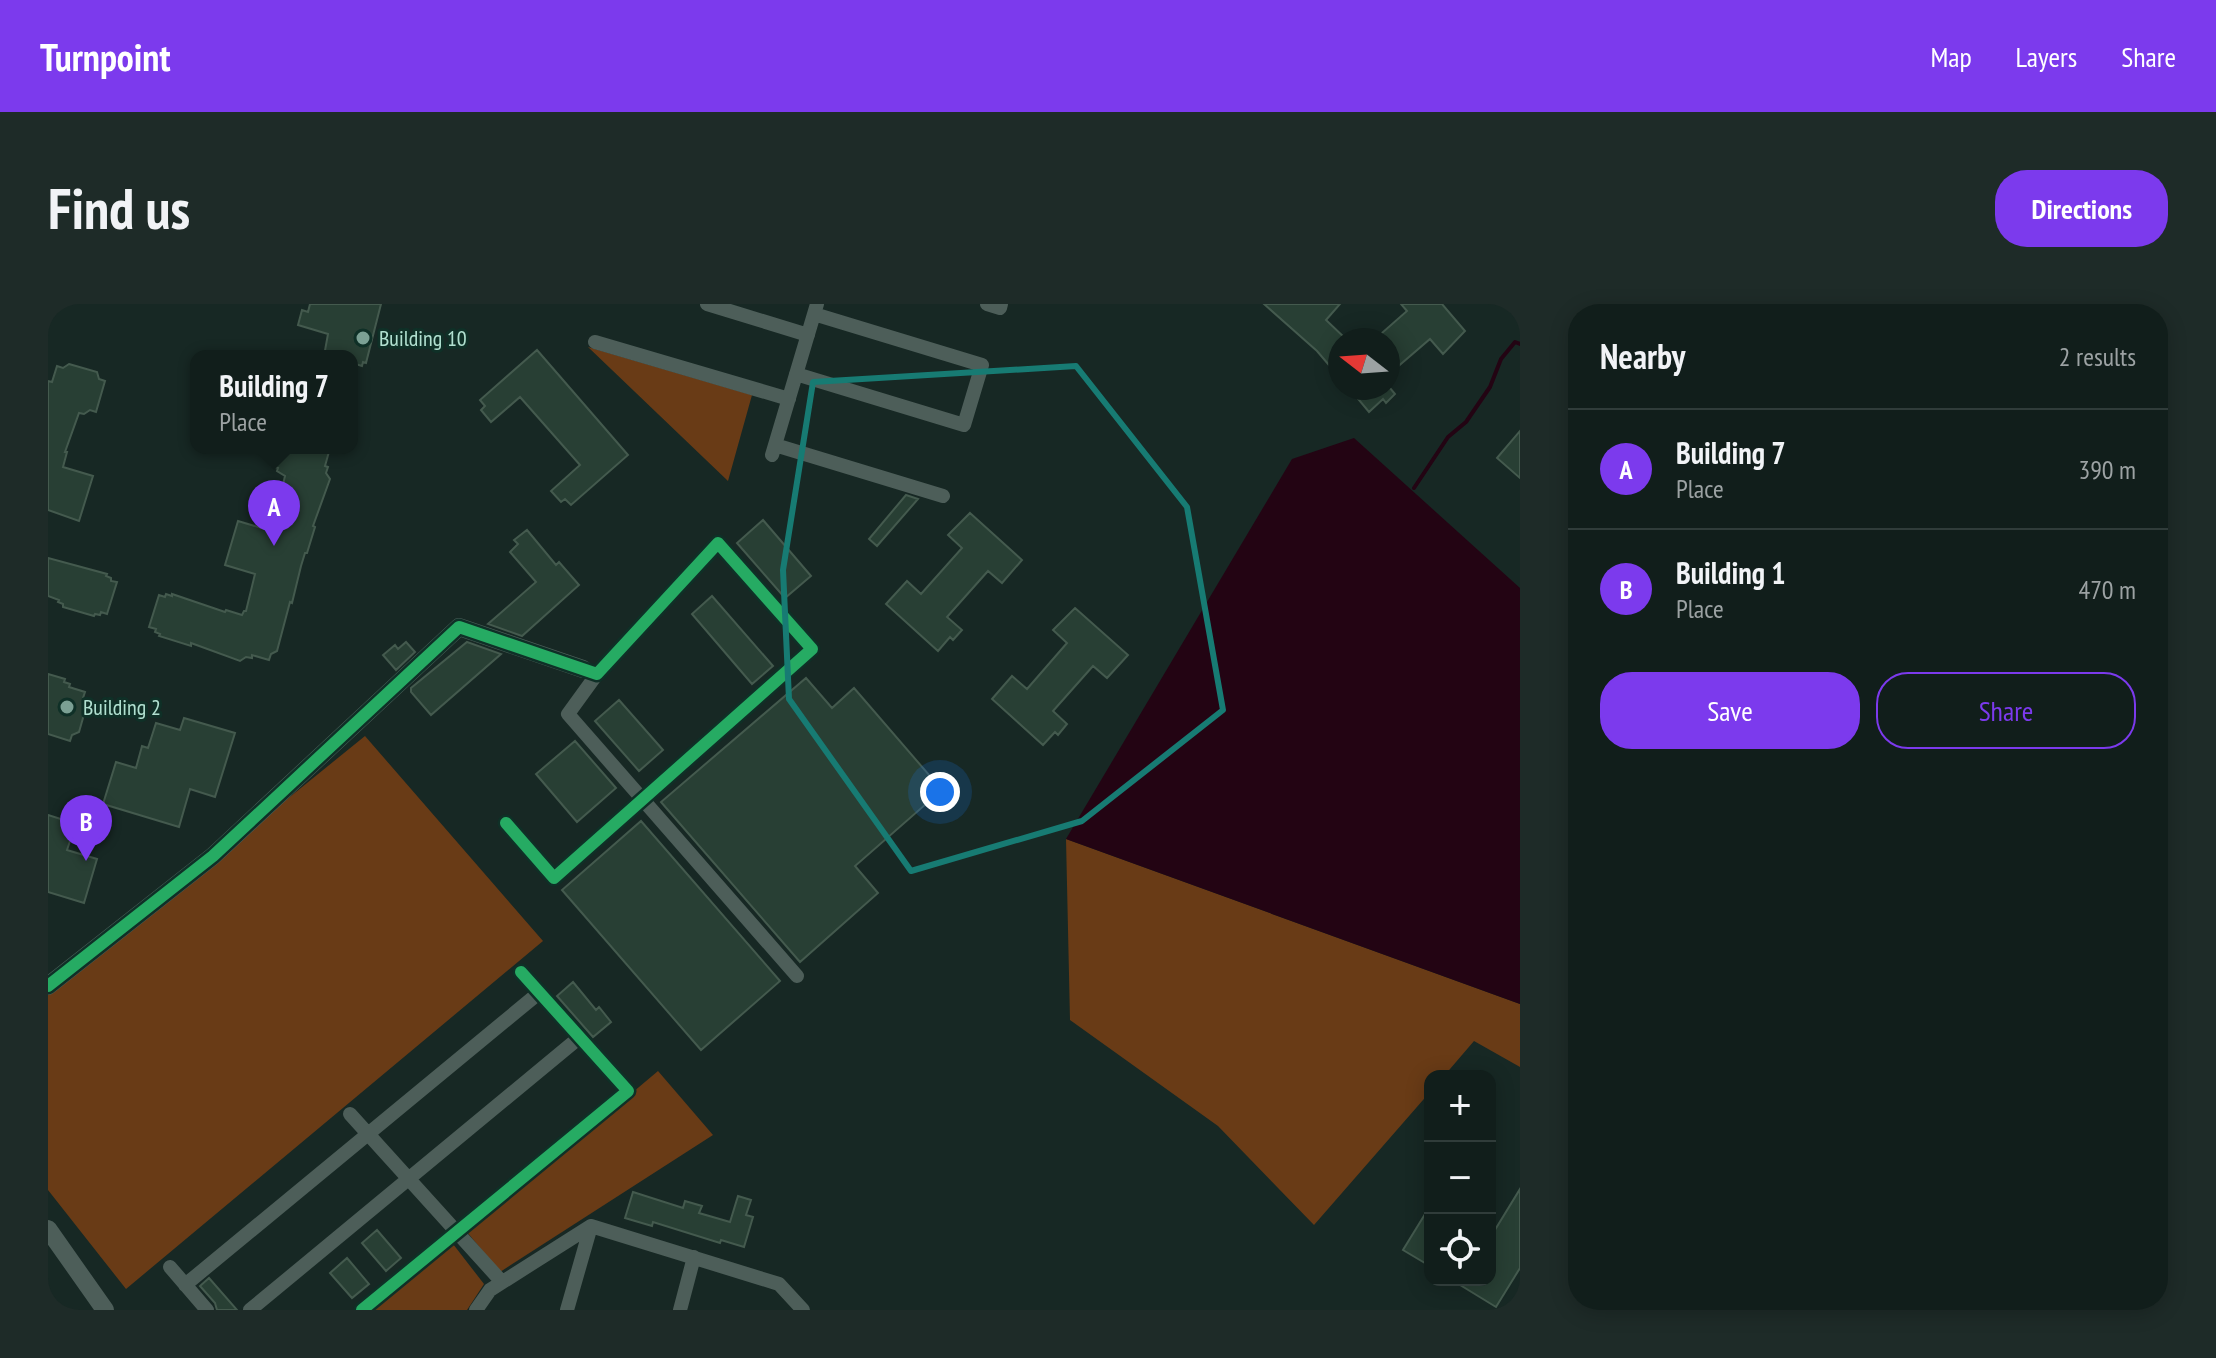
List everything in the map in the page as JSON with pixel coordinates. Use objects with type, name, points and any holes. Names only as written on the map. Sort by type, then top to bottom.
[{"type":"street","points":[[707,304],[808,335]]},
{"type":"street","points":[[987,304],[1000,308],[1001,304]]},
{"type":"street","points":[[796,374],[964,425],[982,365],[816,309],[796,374],[789,399],[773,450],[943,496]]},
{"type":"street","points":[[595,342],[789,399]]},
{"type":"street","points":[[506,823],[554,878],[642,799],[812,649],[718,543],[590,671],[568,714],[642,799],[797,976]]},
{"type":"street","points":[[48,986],[213,856],[459,627],[590,671]]},
{"type":"street","points":[[362,1310],[628,1091],[521,972]]},
{"type":"street","points":[[185,1285],[540,992]]},
{"type":"street","points":[[250,1310],[580,1037]]},
{"type":"street","points":[[350,1114],[502,1282]]},
{"type":"street","points":[[567,1310],[591,1226]]},
{"type":"street","points":[[476,1310],[490,1290],[591,1226],[779,1284],[803,1310]]},
{"type":"street","points":[[48,1229],[106,1308]]},
{"type":"street","points":[[680,1310],[694,1257]]},
{"type":"street","points":[[170,1267],[207,1310]]},
{"type":"highlighted area","points":[[1076,366],[1187,507],[1223,710],[1082,821],[911,871],[789,699],[783,570],[813,382]]},
{"type":"shaded area","points":[[588,347],[752,395],[728,481]]},
{"type":"shaded area","points":[[1354,438],[1520,588],[1520,1004],[1066,839],[1292,459]]},
{"type":"shaded area","points":[[365,736],[543,941],[126,1289],[48,1190],[48,993]]},
{"type":"shaded area","points":[[1066,839],[1520,1004],[1520,1067],[1474,1041],[1449,1070],[1424,1070],[1424,1099],[1314,1225],[1218,1126],[1070,1020]]},
{"type":"shaded area","points":[[658,1071],[713,1135],[500,1272],[467,1232]]},
{"type":"shaded area","points":[[453,1244],[484,1284],[467,1310],[374,1310]]},
{"type":"building","name":"Building 10","points":[[310,304],[381,304],[366,363],[358,365],[358,350],[325,350],[328,334],[298,325],[302,310],[308,312]]},
{"type":"building","points":[[1264,304],[1340,304],[1326,320],[1334,328],[1328,328],[1328,364]]},
{"type":"building","points":[[1401,304],[1442,304],[1465,331],[1443,354],[1430,339],[1400,365],[1400,328],[1388,328],[1407,311]]},
{"type":"building","points":[[537,350],[628,455],[571,505],[565,499],[561,502],[551,491],[580,465],[520,397],[491,422],[481,410],[485,406],[480,400]]},
{"type":"building","points":[[69,364],[97,372],[99,379],[105,381],[96,412],[79,413],[65,452],[63,467],[93,476],[79,521],[48,510],[48,381],[52,382],[57,366],[63,368]]},
{"type":"building","points":[[1359,400],[1382,400],[1369,412]]},
{"type":"building","points":[[1520,431],[1520,478],[1497,458]]},
{"type":"building","points":[[275,454],[328,454],[325,466],[328,467],[326,473],[330,479],[313,526],[277,651],[271,654],[269,660],[252,655],[252,658],[246,657],[240,661],[191,643],[191,646],[159,636],[156,629],[149,627],[159,595],[165,597],[172,594],[225,612],[242,615],[246,611],[255,574],[225,565],[238,521],[268,530],[273,514],[276,514],[285,476],[272,466]]},
{"type":"building","points":[[906,495],[918,499],[877,546],[869,539]]},
{"type":"building","points":[[970,513],[1022,560],[1002,583],[988,571],[947,617],[962,630],[953,640],[950,637],[938,651],[886,604],[907,581],[921,594],[962,548],[948,535]]},
{"type":"building","points":[[763,520],[811,576],[785,598],[737,543]]},
{"type":"building","points":[[527,530],[556,565],[559,562],[579,585],[522,636],[488,624],[536,582],[510,552],[518,544],[514,540]]},
{"type":"building","points":[[48,558],[107,574],[111,581],[117,582],[107,614],[101,612],[94,616],[63,607],[59,600],[48,596]]},
{"type":"building","points":[[712,596],[773,666],[752,684],[692,614]]},
{"type":"building","points":[[1075,608],[1128,655],[1107,678],[1093,666],[1053,711],[1067,724],[1043,745],[992,699],[1012,676],[1027,689],[1067,643],[1053,630]]},
{"type":"building","points":[[406,642],[415,652],[396,670],[383,655],[395,645],[398,649]]},
{"type":"building","points":[[467,642],[501,654],[431,715],[411,688]]},
{"type":"building","name":"Building 2","points":[[48,674],[65,679],[69,687],[85,692],[83,698],[87,704],[79,732],[72,735],[70,741],[48,734]]},
{"type":"building","points":[[806,678],[832,708],[854,688],[942,790],[855,866],[878,893],[800,962],[661,802]]},
{"type":"building","points":[[619,700],[663,750],[639,771],[595,721]]},
{"type":"building","points":[[184,718],[235,733],[215,797],[190,789],[179,827],[103,804],[116,762],[136,768],[142,746],[148,748],[156,723],[180,730]]},
{"type":"building","points":[[575,741],[616,788],[577,822],[536,774]]},
{"type":"building","points":[[48,815],[70,822],[68,828],[72,835],[67,850],[97,859],[84,903],[48,892]]},
{"type":"building","points":[[641,821],[780,981],[701,1050],[562,890]]},
{"type":"building","points":[[573,982],[596,1010],[599,1007],[611,1022],[593,1037],[557,996]]},
{"type":"building","points":[[1520,1189],[1520,1268],[1496,1307],[1462,1286],[1496,1286],[1496,1228]]},
{"type":"building","points":[[633,1192],[683,1208],[685,1201],[702,1206],[699,1213],[730,1222],[738,1196],[751,1200],[746,1215],[753,1217],[744,1247],[721,1240],[720,1243],[653,1222],[652,1226],[625,1218]]},
{"type":"building","points":[[1424,1216],[1424,1262],[1403,1250]]},
{"type":"building","points":[[377,1230],[401,1258],[386,1271],[362,1243]]},
{"type":"building","points":[[347,1258],[369,1284],[352,1298],[330,1273]]},
{"type":"building","points":[[209,1278],[237,1310],[217,1310],[215,1303],[200,1286]]},
{"type":"waterway","points":[[1414,488],[1448,437],[1466,422],[1490,387],[1501,359],[1515,342],[1520,344]]},
{"type":"cycle path","points":[[48,986],[213,856],[459,627],[597,674],[718,543],[812,649],[554,878],[506,823]]},
{"type":"cycle path","points":[[362,1310],[628,1091],[521,972]]},
{"type":"place","name":"Building 10","points":[[363,338]]},
{"type":"place","name":"Building 7","points":[[274,546]]},
{"type":"place","name":"Building 2","points":[[67,707]]},
{"type":"place","name":"Building 1","points":[[86,861]]}]
